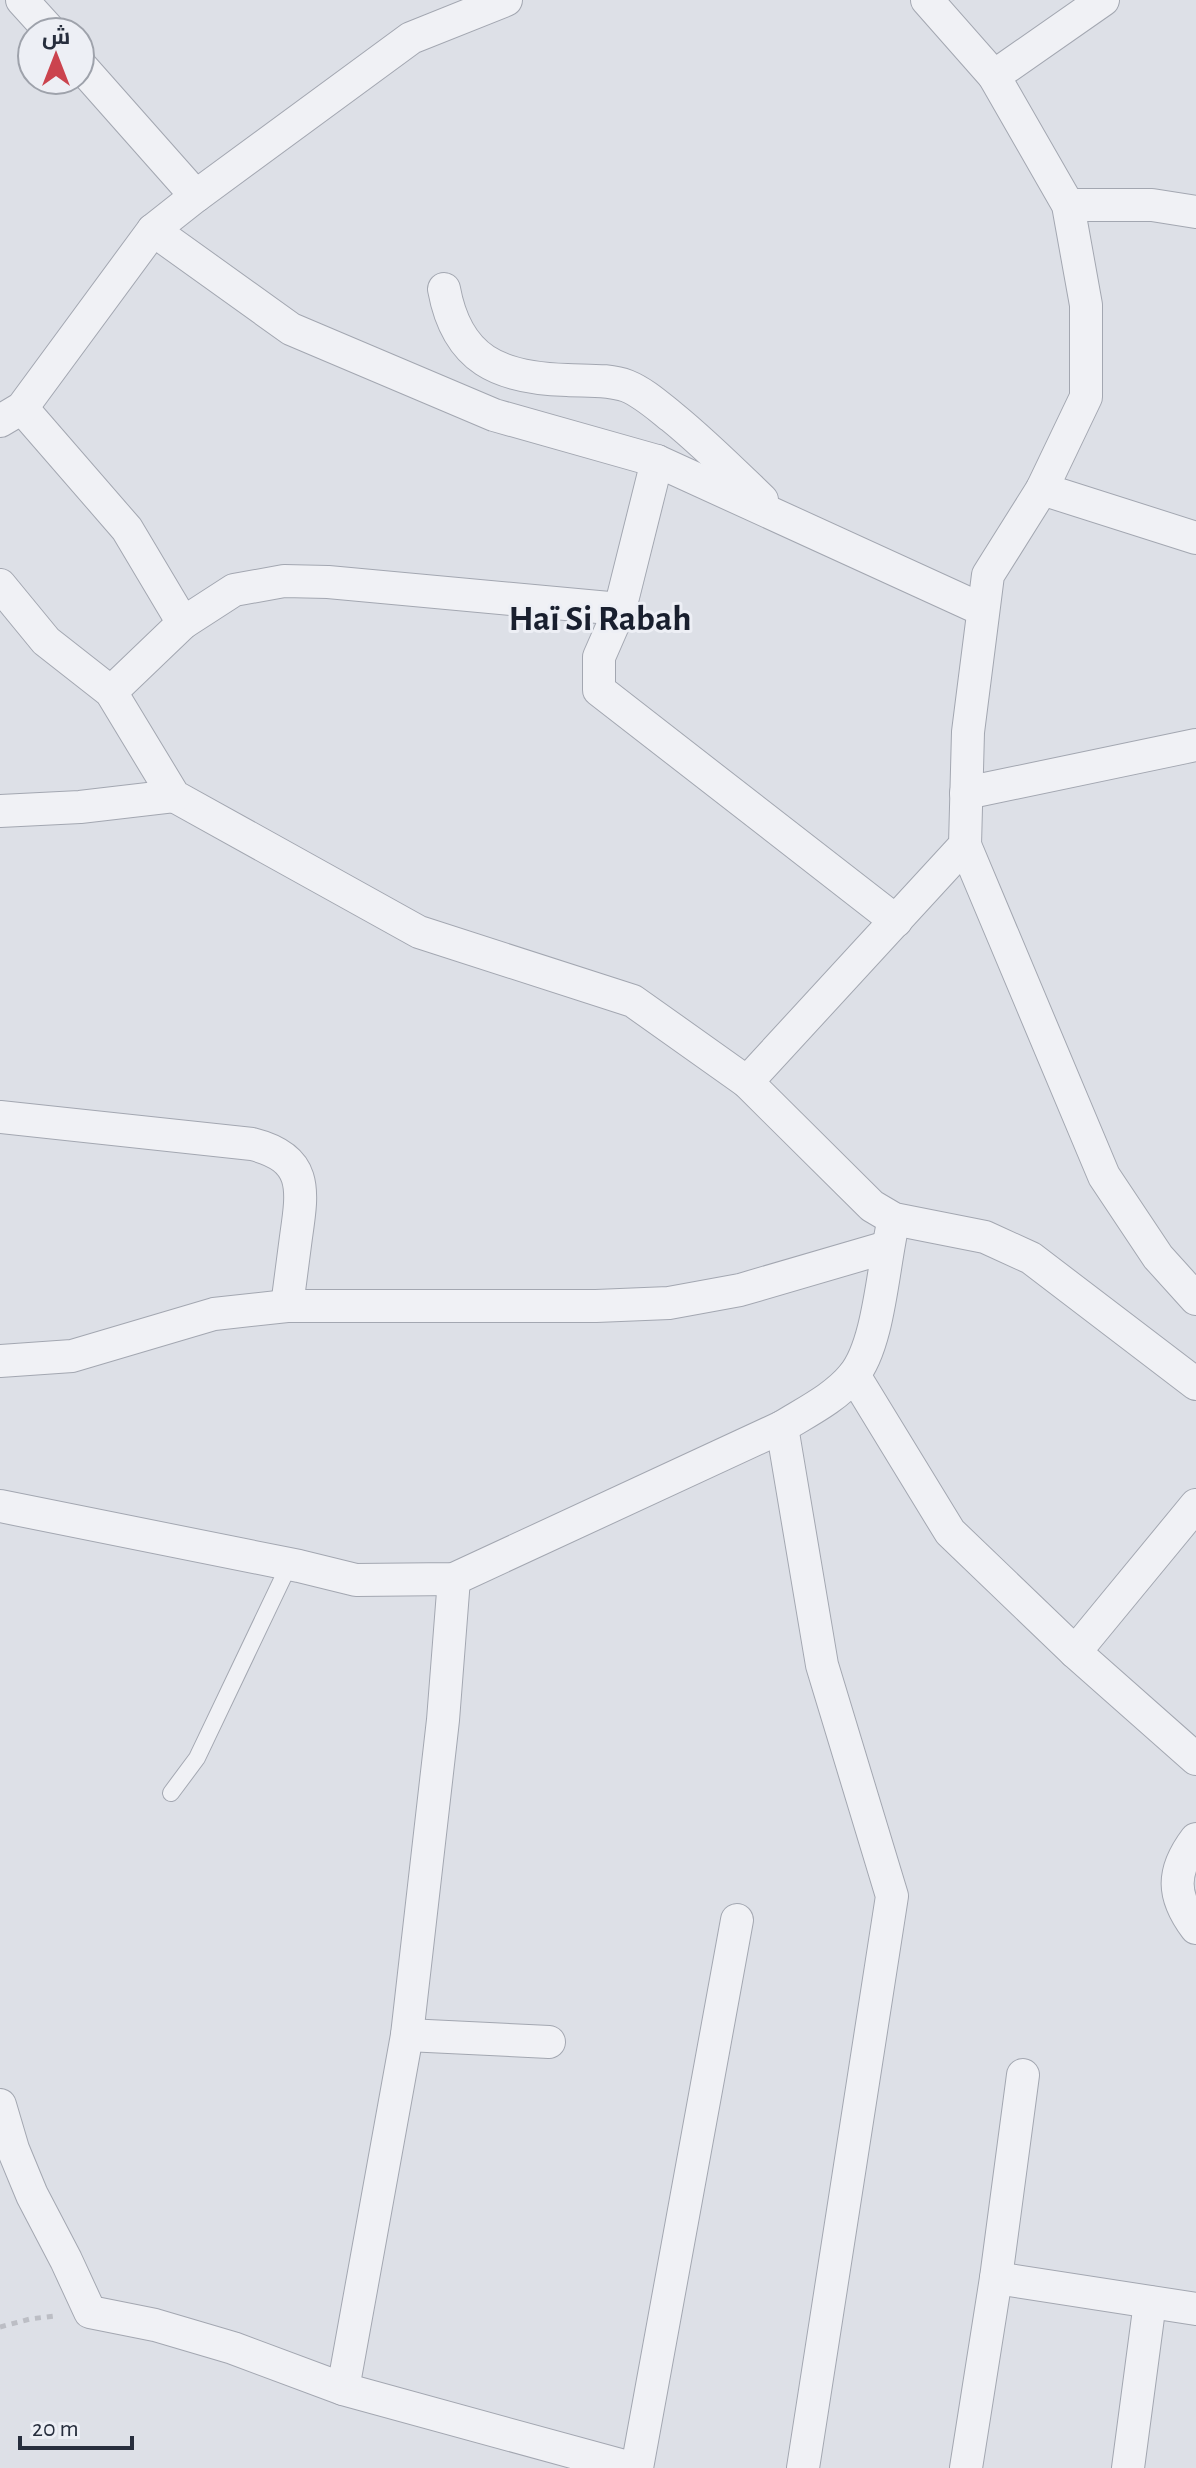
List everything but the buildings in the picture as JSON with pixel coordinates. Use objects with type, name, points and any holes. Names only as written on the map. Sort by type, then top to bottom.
[{"type":"street","points":[[22,0],[36,16]]},
{"type":"street","points":[[183,623],[127,529],[11,414],[153,230],[411,38],[506,0]]},
{"type":"street","points":[[927,0],[994,76],[1068,205],[1086,305],[1086,397],[1042,489],[988,575],[968,732],[965,845],[1104,1176],[1158,1257],[1196,1299]]},
{"type":"street","points":[[994,76],[1103,0]]},
{"type":"street","points":[[96,83],[196,196]]},
{"type":"street","points":[[1068,205],[1152,205],[1196,212]]},
{"type":"street","points":[[153,230],[291,329],[494,415],[657,461],[983,610]]},
{"type":"street","points":[[444,289],[458,335],[486,361],[511,374],[625,385],[645,395],[691,433],[782,518]]},
{"type":"street","points":[[657,461],[620,609],[599,657],[599,690],[896,921]]},
{"type":"street","points":[[1042,489],[1196,538]]},
{"type":"street","points":[[111,692],[183,623],[234,590],[284,581],[328,582],[620,609]]},
{"type":"street","points":[[0,585],[46,641],[111,692],[174,796],[419,932],[633,1001],[747,1082],[872,1206],[891,1233],[872,1338],[854,1375],[826,1400],[782,1427],[454,1579],[356,1580],[0,1506]]},
{"type":"street","points":[[966,793],[1196,745]]},
{"type":"street","points":[[0,811],[80,807],[174,796]]},
{"type":"street","points":[[747,1082],[965,845]]},
{"type":"street","points":[[0,1117],[252,1144],[273,1149],[289,1161],[299,1178],[301,1198],[287,1306]]},
{"type":"street","points":[[0,1361],[72,1356],[214,1314],[287,1306],[669,1303],[740,1290],[891,1233],[985,1237],[1031,1258],[1196,1384]]},
{"type":"street","points":[[854,1375],[950,1532],[1075,1652],[1196,1759]]},
{"type":"street","points":[[782,1427],[822,1665],[892,1896],[803,2468]]},
{"type":"street","points":[[1075,1652],[1196,1505]]},
{"type":"street","points":[[343,2389],[407,2035],[443,1720],[454,1579]]},
{"type":"street","points":[[1196,1839],[1181,1862],[1177,1884],[1182,1910],[1196,1928]]},
{"type":"street","points":[[0,2105],[13,2149],[32,2195],[90,2312],[155,2325],[220,2344],[343,2389],[634,2468],[737,1920]]},
{"type":"street","points":[[407,2035],[549,2042]]},
{"type":"street","points":[[966,2468],[996,2278],[1023,2075]]},
{"type":"street","points":[[996,2278],[1196,2309]]},
{"type":"street","points":[[1128,2468],[1150,2302]]},
{"type":"lane","points":[[171,1793],[197,1758],[289,1565]]},
{"type":"path","points":[[0,2327],[30,2319],[90,2312]]},
{"type":"district","name":"Haï Si Rabah","points":[[600,619]]}]
